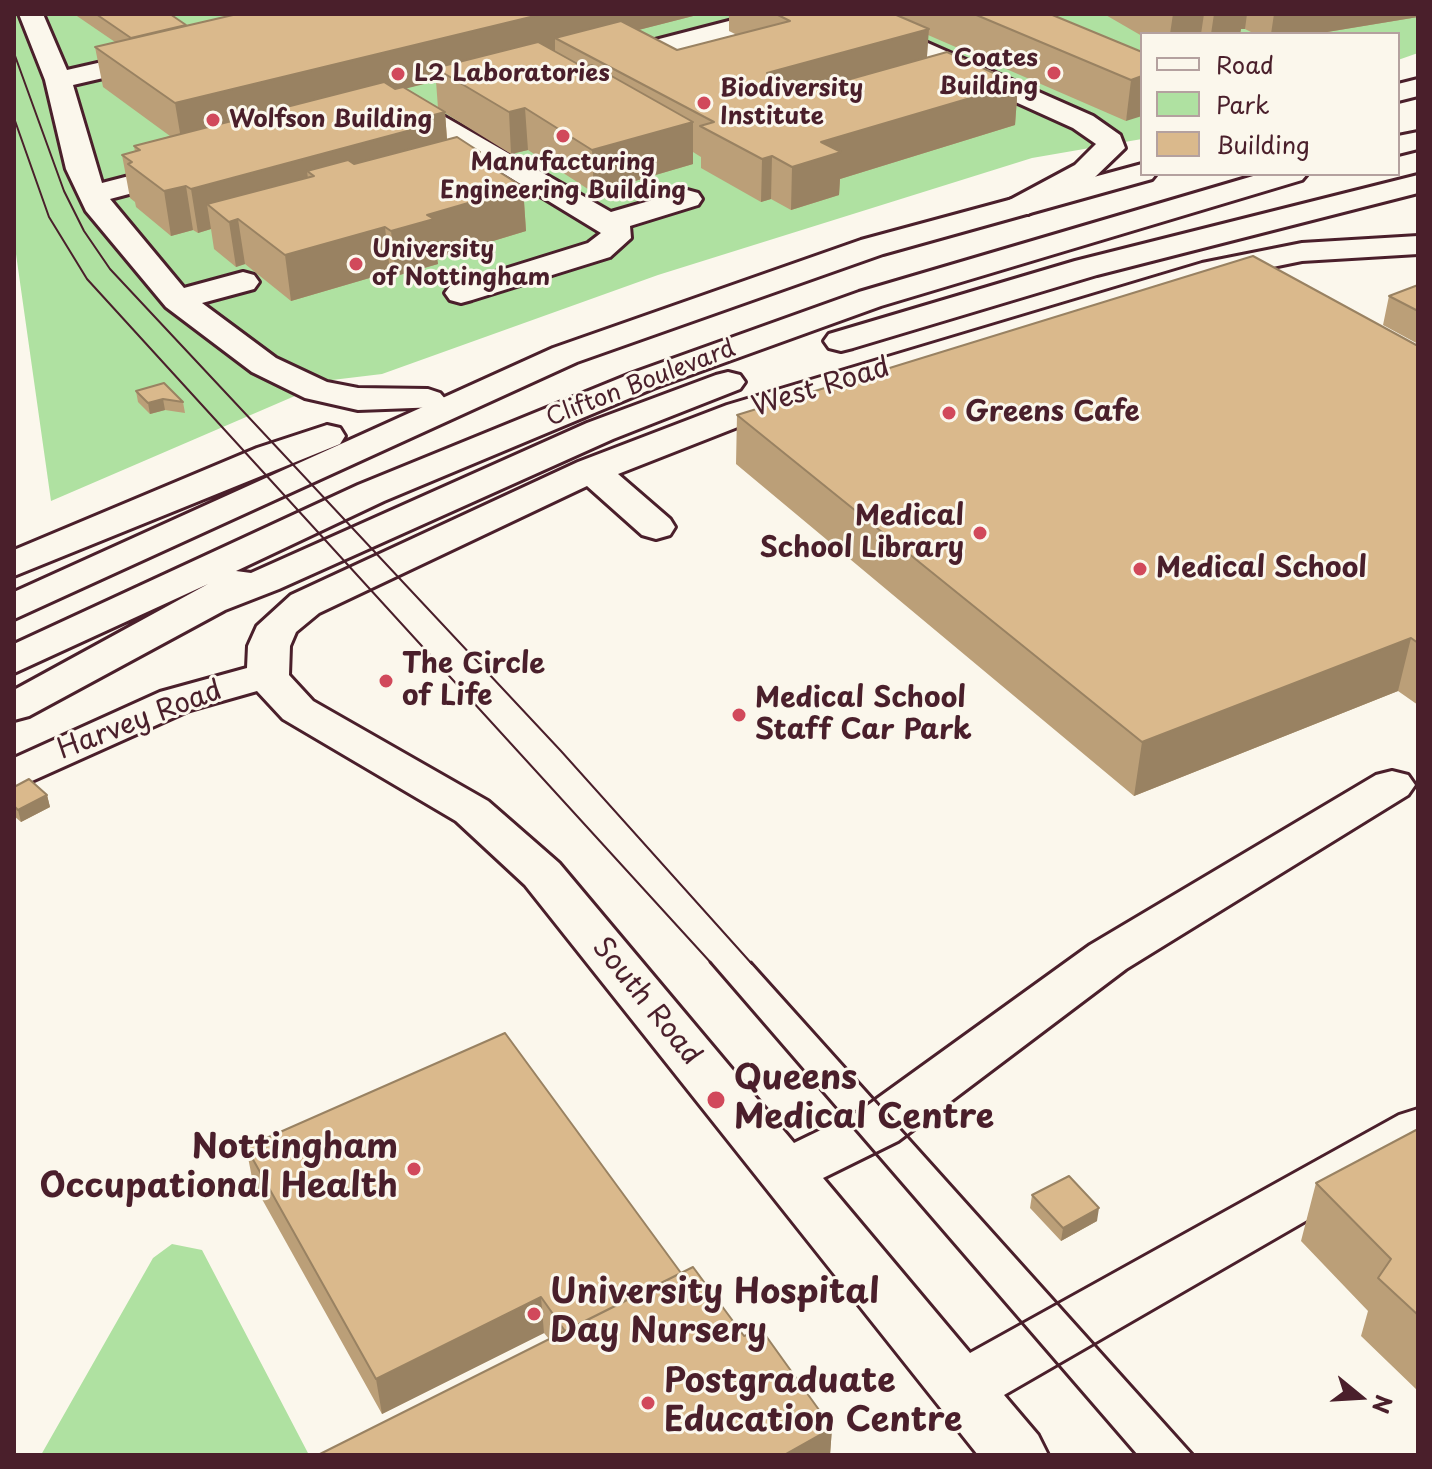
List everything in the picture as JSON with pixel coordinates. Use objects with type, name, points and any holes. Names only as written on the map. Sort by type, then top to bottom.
[{"type":"main road","points":[[31,14],[58,80],[81,169],[110,223],[177,300],[264,365],[305,386],[358,399],[428,400]]},
{"type":"main road","points":[[589,60],[785,14]]},
{"type":"main road","points":[[841,14],[1083,122],[1105,135],[1111,148],[1093,165],[1017,208]]},
{"type":"main road","points":[[58,80],[189,50]]},
{"type":"main road","points":[[946,89],[985,78]]},
{"type":"main road","points":[[449,102],[404,114],[554,191],[617,229],[618,234],[599,250],[461,293]]},
{"type":"main road","points":[[1105,135],[1134,129]]},
{"type":"main road","points":[[95,194],[217,162]]},
{"type":"main road","name":"Clifton Boulevard","points":[[14,607],[565,355],[872,247],[1140,174]]},
{"type":"main road","name":"Clifton Boulevard","points":[[14,660],[255,546],[642,381],[870,299],[1284,176]]},
{"type":"main road","points":[[1243,187],[1307,176]]},
{"type":"main road","points":[[211,601],[265,581],[600,431],[869,332],[1086,268],[1418,184]]},
{"type":"main road","points":[[510,203],[554,191]]},
{"type":"main road","points":[[607,223],[687,199]]},
{"type":"main road","name":"West Road","points":[[268,660],[278,626],[305,604],[591,470],[740,413],[1213,270],[1302,252],[1418,245]]},
{"type":"main road","points":[[1213,270],[1254,296]]},
{"type":"main road","points":[[177,300],[243,282]]},
{"type":"main road","points":[[14,564],[270,456],[565,355]]},
{"type":"main road","points":[[14,707],[211,601],[250,574],[457,458]]},
{"type":"main road","points":[[591,470],[656,527]]},
{"type":"main road","name":"Harvey Road","points":[[14,775],[268,660]]},
{"type":"main road","name":"South Road","points":[[268,660],[281,695],[298,710],[472,811],[515,847],[786,1172],[1016,1455]]},
{"type":"main road","points":[[786,1172],[879,1126],[1108,957],[1392,785]]},
{"type":"main road","points":[[962,1388],[1418,1130]]},
{"type":"green space","name":"University of Nottingham","points":[[14,14],[1418,14],[1418,53],[1400,59],[1400,32],[1140,32],[1140,139],[1032,158],[658,275],[382,374],[332,380],[51,501],[14,240]]},
{"type":"green space","points":[[172,1244],[202,1250],[309,1455],[41,1455],[153,1258]]},
{"type":"building","points":[[96,14],[170,14],[186,25],[131,38]]},
{"type":"building","points":[[543,14],[175,103],[95,47],[233,15]]},
{"type":"building","points":[[776,14],[894,14],[929,29],[767,73],[804,92],[947,52],[1018,84],[821,142],[841,152],[792,167],[772,156],[762,159],[700,126],[714,122],[555,38],[621,21],[677,50],[790,21]]},
{"type":"building","points":[[974,14],[1050,14],[1140,51],[1140,77],[1131,80]]},
{"type":"building","points":[[538,42],[583,67],[592,65],[693,122],[592,150],[525,108],[509,112],[435,68]]},
{"type":"building","points":[[384,82],[395,89],[403,87],[445,112],[426,117],[437,123],[191,189],[186,186],[164,191],[128,164],[132,162],[122,155],[140,150],[134,146]]},
{"type":"building","points":[[457,137],[480,152],[471,154],[523,187],[427,215],[434,219],[391,231],[385,227],[285,255],[238,219],[229,222],[207,204],[314,176],[307,171],[348,160],[354,164]]},
{"type":"building","name":"Medical School","points":[[1253,256],[1418,346],[1418,643],[1411,638],[1142,742],[737,415]]},
{"type":"building","points":[[1418,285],[1418,311],[1389,296]]},
{"type":"building","points":[[164,383],[183,402],[163,399],[148,403],[136,391]]},
{"type":"building","points":[[29,779],[47,795],[18,810],[14,806],[14,787]]},
{"type":"building","points":[[505,1033],[681,1273],[565,1331],[541,1297],[376,1379],[246,1147]]},
{"type":"building","points":[[1418,1129],[1418,1315],[1378,1278],[1391,1259],[1316,1183]]},
{"type":"building","points":[[1069,1176],[1099,1208],[1063,1228],[1032,1195]]},
{"type":"building","points":[[693,1267],[744,1336],[761,1329],[832,1428],[784,1455],[318,1455]]},
{"type":"tram line","points":[[14,53],[64,191],[84,231],[110,269],[561,751],[752,964]]},
{"type":"tram line","points":[[14,118],[49,217],[87,279],[712,964]]},
{"type":"tram line","points":[[710,962],[1136,1455]]},
{"type":"tram line","points":[[751,962],[1194,1455]]},
{"type":"place","name":"Coates Building","points":[[1054,73]]},
{"type":"place","name":"L2 Laboratories","points":[[398,74]]},
{"type":"place","name":"Biodiversity Institute","points":[[704,103]]},
{"type":"place","name":"Wolfson Building","points":[[213,120]]},
{"type":"place","name":"Manufacturing Engineering Building","points":[[563,136]]},
{"type":"place","name":"University of Nottingham","points":[[356,264]]},
{"type":"place","name":"Greens Cafe","points":[[949,413]]},
{"type":"place","name":"Medical School Library","points":[[980,533]]},
{"type":"place","name":"Medical School","points":[[1140,569]]},
{"type":"place","name":"The Circle of Life","points":[[386,681]]},
{"type":"place","name":"Medical School Staff Car Park","points":[[739,715]]},
{"type":"place","name":"Queens Medical Centre","points":[[716,1100]]},
{"type":"place","name":"Nottingham Occupational Health","points":[[414,1169]]},
{"type":"place","name":"University Hospital Day Nursery","points":[[534,1314]]},
{"type":"place","name":"Postgraduate Education Centre","points":[[648,1403]]}]
